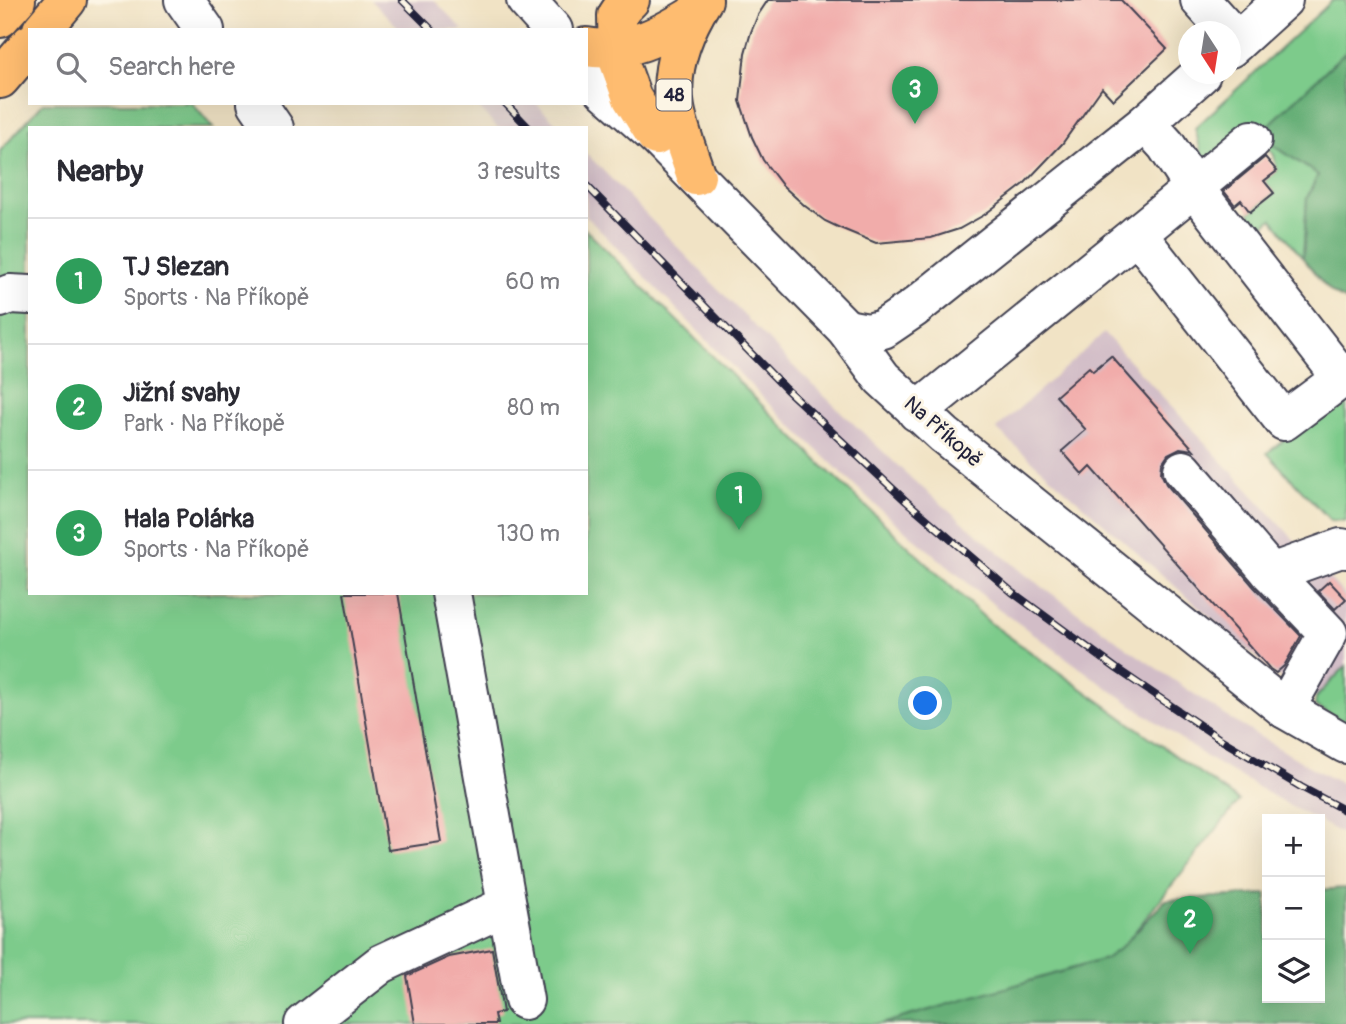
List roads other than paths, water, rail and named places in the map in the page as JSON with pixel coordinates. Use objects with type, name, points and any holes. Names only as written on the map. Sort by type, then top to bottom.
[{"type":"main road","points":[[0,18],[16,0]]},
{"type":"main road","points":[[44,28],[67,0]]},
{"type":"main road","name":"48","points":[[596,55],[617,16],[630,0]]},
{"type":"main road","name":"48","points":[[596,55],[659,36],[699,7]]},
{"type":"main road","name":"48","points":[[696,176],[675,109],[673,91],[674,69],[679,51],[699,7]]},
{"type":"main road","points":[[0,79],[28,46]]},
{"type":"main road","name":"48","points":[[596,55],[618,59],[632,98],[656,136]]},
{"type":"street","points":[[184,0],[204,28]]},
{"type":"street","points":[[526,0],[551,28]]},
{"type":"street","points":[[1200,0],[1218,21]]},
{"type":"street","points":[[1241,31],[1279,2]]},
{"type":"street","points":[[846,329],[868,333],[883,329],[925,299],[1146,123],[1190,84]]},
{"type":"street","points":[[258,105],[273,126]]},
{"type":"street","points":[[1137,234],[1284,421],[1342,378],[1194,188],[1166,145],[1146,123]]},
{"type":"street","name":"Na Příkopě","points":[[656,136],[846,329],[882,378],[917,412],[1285,709],[1346,744]]},
{"type":"street","points":[[917,412],[1252,140]]},
{"type":"street","points":[[0,298],[10,294],[28,295]]},
{"type":"street","points":[[1183,470],[1271,573],[1328,633],[1285,709]]},
{"type":"street","points":[[1271,573],[1341,548],[1346,549]]},
{"type":"street","points":[[451,595],[524,1000]]},
{"type":"street","points":[[304,1024],[381,964],[506,906]]},
{"type":"railway","points":[[402,0],[430,28]]},
{"type":"railway","points":[[507,105],[527,126]]},
{"type":"railway","points":[[588,187],[786,389],[906,501],[1012,592],[1117,669],[1220,739],[1346,811]]},
{"type":"place","name":"Hala Polárka","points":[[915,124]]},
{"type":"place","name":"TJ Slezan","points":[[739,530]]},
{"type":"place","name":"Jižní svahy","points":[[1190,954]]}]
